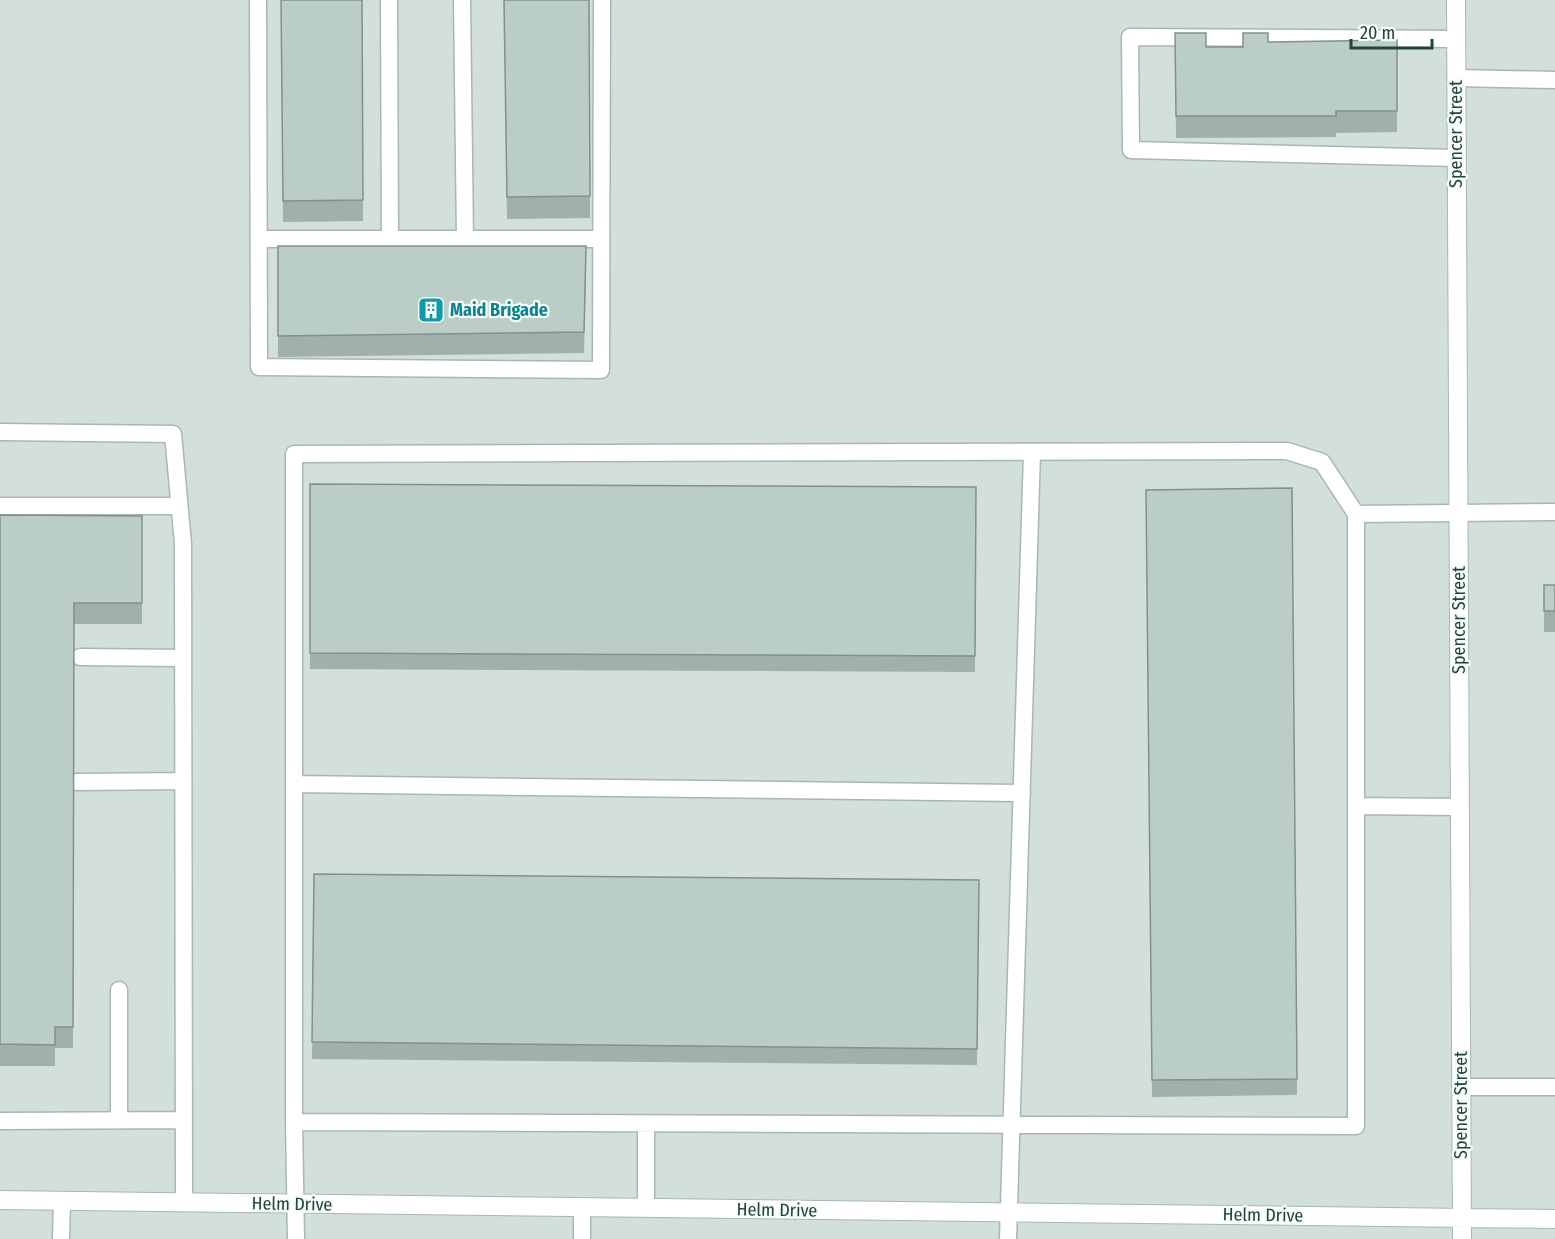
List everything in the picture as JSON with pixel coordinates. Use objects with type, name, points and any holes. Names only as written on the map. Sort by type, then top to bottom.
[{"type":"street","name":"Spencer Street","points":[[1456,0],[1462,1239]]},
{"type":"street","name":"Helm Drive","points":[[0,1200],[1555,1219]]},
{"type":"lane","points":[[258,0],[260,367],[601,370],[602,0]]},
{"type":"lane","points":[[389,0],[390,239]]},
{"type":"lane","points":[[462,0],[465,239]]},
{"type":"lane","points":[[1456,39],[1130,37],[1131,150],[1456,158]]},
{"type":"lane","points":[[1456,78],[1555,80]]},
{"type":"lane","points":[[259,239],[601,240]]},
{"type":"lane","points":[[0,432],[173,434],[183,544],[184,1202]]},
{"type":"lane","points":[[294,1122],[1356,1126],[1356,514],[1322,462],[1287,451],[294,454],[294,1122],[296,1239]]},
{"type":"lane","points":[[1008,1239],[1032,452]]},
{"type":"lane","points":[[0,506],[179,506]]},
{"type":"lane","points":[[1356,514],[1555,512]]},
{"type":"lane","points":[[80,657],[183,658]]},
{"type":"lane","points":[[78,782],[183,781]]},
{"type":"lane","points":[[294,784],[1022,793]]},
{"type":"lane","points":[[1356,806],[1460,807]]},
{"type":"lane","points":[[119,990],[119,1120]]},
{"type":"lane","points":[[1461,1087],[1555,1087]]},
{"type":"lane","points":[[0,1121],[183,1120]]},
{"type":"lane","points":[[646,1124],[646,1208]]},
{"type":"lane","points":[[61,1239],[62,1201]]},
{"type":"lane","points":[[582,1207],[582,1239]]},
{"type":"shaded area","points":[[0,0],[1555,0],[1555,1239],[0,1239]]},
{"type":"building","points":[[281,0],[362,0],[363,200],[283,201]]},
{"type":"building","points":[[504,0],[589,0],[590,196],[507,197]]},
{"type":"building","points":[[1175,33],[1206,33],[1206,47],[1243,47],[1243,33],[1268,33],[1268,42],[1397,40],[1397,111],[1336,111],[1336,116],[1176,116]]},
{"type":"building","name":"Maid Brigade","points":[[278,246],[586,246],[584,332],[278,336]]},
{"type":"building","points":[[310,484],[976,487],[975,656],[310,653]]},
{"type":"building","points":[[1292,488],[1297,1079],[1152,1080],[1146,490]]},
{"type":"building","points":[[0,515],[142,516],[142,603],[74,603],[73,1027],[55,1027],[55,1045],[0,1044]]},
{"type":"building","points":[[1544,585],[1555,585],[1555,611],[1544,611]]},
{"type":"building","points":[[314,874],[979,880],[977,1049],[312,1042]]},
{"type":"place","name":"Maid Brigade","points":[[431,310]]}]
